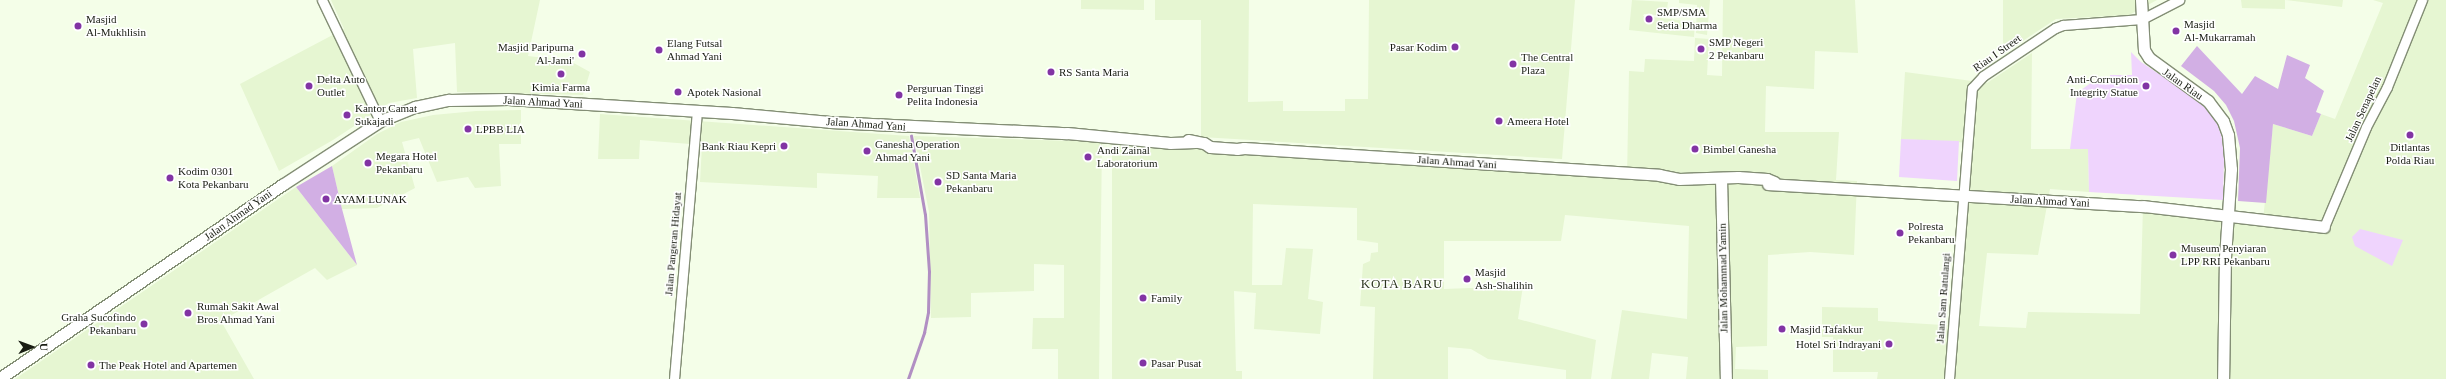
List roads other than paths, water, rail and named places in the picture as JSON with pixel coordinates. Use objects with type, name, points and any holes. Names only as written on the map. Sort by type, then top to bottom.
[{"type":"main road","points":[[322,0],[380,121]]},
{"type":"main road","name":"Jalan Riau","points":[[2141,0],[2144,50],[2149,58],[2201,95],[2216,111],[2223,121],[2230,151],[2222,318],[2223,379]]},
{"type":"main road","points":[[2142,19],[2179,0]]},
{"type":"main road","name":"Jalan Senapelan","points":[[2324,227],[2366,127],[2387,87],[2422,0]]},
{"type":"main road","name":"Riau I Street","points":[[1962,195],[1970,97],[1972,88],[1983,76],[2055,28],[2064,25],[2142,19]]},
{"type":"main road","name":"Jalan Ahmad Yani","points":[[0,378],[282,185],[380,121],[415,107],[448,100],[508,99],[697,111],[845,123],[1045,132],[1190,144],[1200,142],[1210,147],[1237,149],[1244,148],[1671,176],[1679,173],[1704,173],[1717,178],[1732,179],[1738,177],[1767,179],[1774,182],[2143,206],[2324,227]]},
{"type":"main road","name":"Jalan Pangeran Hidayat","points":[[674,379],[697,111]]},
{"type":"main road","name":"Jalan Mohammad Yamin","points":[[1717,178],[1726,379]]},
{"type":"main road","name":"Jalan Sam Ratulangi","points":[[1949,379],[1962,195]]},
{"type":"waterway","points":[[908,379],[924,333],[928,312],[929,272],[925,215],[911,136]]},
{"type":"place","name":"SMP/SMA Setia Dharma","points":[[1649,19]]},
{"type":"place","name":"Masjid Al-Mukhlisin","points":[[78,26]]},
{"type":"place","name":"Masjid Al-Mukarramah","points":[[2176,31]]},
{"type":"place","name":"Pasar Kodim","points":[[1455,47]]},
{"type":"place","name":"SMP Negeri 2 Pekanbaru","points":[[1701,49]]},
{"type":"place","name":"Elang Futsal Ahmad Yani","points":[[659,50]]},
{"type":"place","name":"Masjid Paripurna Al-Jami'","points":[[582,54]]},
{"type":"place","name":"The Central Plaza","points":[[1513,64]]},
{"type":"place","name":"RS Santa Maria","points":[[1051,72]]},
{"type":"place","name":"Kimia Farma","points":[[561,74]]},
{"type":"place","name":"Delta Auto Outlet","points":[[309,86]]},
{"type":"place","name":"Anti-Corruption Integrity Statue","points":[[2146,86]]},
{"type":"place","name":"Apotek Nasional","points":[[678,92]]},
{"type":"place","name":"Perguruan Tinggi Pelita Indonesia","points":[[899,95]]},
{"type":"place","name":"Kantor Camat Sukajadi","points":[[347,115]]},
{"type":"place","name":"Ameera Hotel","points":[[1499,121]]},
{"type":"place","name":"LPBB LIA","points":[[468,129]]},
{"type":"place","name":"Ditlantas Polda Riau","points":[[2410,135]]},
{"type":"place","name":"Bank Riau Kepri","points":[[784,146]]},
{"type":"place","name":"Bimbel Ganesha","points":[[1695,149]]},
{"type":"place","name":"Ganesha Operation Ahmad Yani","points":[[867,151]]},
{"type":"place","name":"Andi Zainal Laboratorium","points":[[1088,157]]},
{"type":"place","name":"Megara Hotel Pekanbaru","points":[[368,163]]},
{"type":"place","name":"Kodim 0301 Kota Pekanbaru","points":[[170,178]]},
{"type":"place","name":"SD Santa Maria Pekanbaru","points":[[938,182]]},
{"type":"place","name":"AYAM LUNAK","points":[[326,199]]},
{"type":"place","name":"Polresta Pekanbaru","points":[[1900,233]]},
{"type":"place","name":"Museum Penyiaran LPP RRI Pekanbaru","points":[[2173,255]]},
{"type":"place","name":"Masjid Ash-Shalihin","points":[[1467,279]]},
{"type":"place","name":"Family","points":[[1143,298]]},
{"type":"place","name":"Rumah Sakit Awal Bros Ahmad Yani","points":[[188,313]]},
{"type":"place","name":"Graha Sucofindo Pekanbaru","points":[[144,324]]},
{"type":"place","name":"Masjid Tafakkur","points":[[1782,329]]},
{"type":"place","name":"Hotel Sri Indrayani","points":[[1889,344]]},
{"type":"place","name":"Pasar Pusat","points":[[1143,363]]},
{"type":"place","name":"The Peak Hotel and Apartemen","points":[[91,365]]},
{"type":"district","name":"KOTA BARU","points":[[1402,284]]}]
